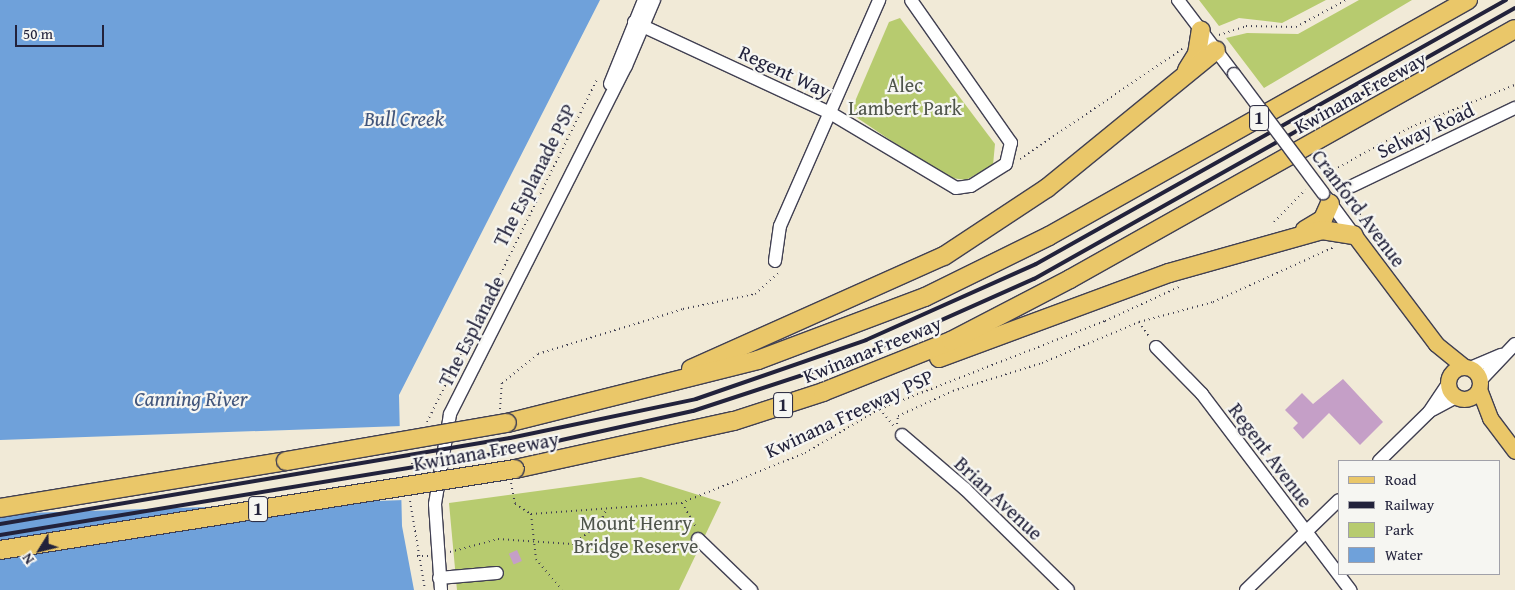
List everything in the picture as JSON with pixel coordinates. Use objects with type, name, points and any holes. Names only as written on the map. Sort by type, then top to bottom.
[{"type":"highway","name":"Kwinana Freeway","points":[[0,508],[504,418],[645,389],[758,360],[925,297],[1118,198],[1468,0]]},
{"type":"highway","name":"Kwinana Freeway","points":[[0,550],[518,471],[734,421],[823,392],[951,341],[1515,31]]},
{"type":"highway","points":[[1180,80],[1197,54],[1212,39]]},
{"type":"highway","points":[[645,389],[944,256],[1048,188],[1180,80],[1212,39]]},
{"type":"highway","points":[[1294,236],[1323,219],[1327,198]]},
{"type":"highway","points":[[518,471],[689,442],[779,418],[1169,273],[1294,236],[1329,229],[1354,235]]},
{"type":"main road","name":"Cranford Avenue","points":[[1354,235],[1436,344],[1467,367],[1479,385],[1490,418]]},
{"type":"main road","name":"Cranford Avenue","points":[[1436,344],[1448,381],[1461,398],[1490,418],[1515,451]]},
{"type":"main road","points":[[1448,381],[1467,367]]},
{"type":"main road","points":[[1461,398],[1479,385]]},
{"type":"street","name":"The Esplanade","points":[[440,584],[435,504],[450,414],[604,106],[638,24],[644,0]]},
{"type":"street","name":"The Esplanade","points":[[638,24],[654,0]]},
{"type":"street","points":[[775,261],[780,226],[832,114],[879,0]]},
{"type":"street","points":[[912,0],[1012,143],[1006,164]]},
{"type":"street","name":"Cranford Avenue","points":[[1178,0],[1212,39],[1234,74],[1354,235]]},
{"type":"street","name":"Regent Way","points":[[638,24],[832,114],[956,188],[971,186],[1006,164]]},
{"type":"street","name":"Selway Road","points":[[1352,186],[1515,108]]},
{"type":"street","points":[[1467,367],[1501,354],[1515,344]]},
{"type":"street","name":"Regent Avenue","points":[[1156,348],[1202,394],[1338,574]]},
{"type":"street","points":[[1479,385],[1501,354]]},
{"type":"street","points":[[1379,460],[1429,412],[1448,381]]},
{"type":"street","points":[[1429,412],[1461,398]]},
{"type":"street","name":"Brian Avenue","points":[[902,435],[965,488],[1068,590]]},
{"type":"street","points":[[1246,590],[1338,501]]},
{"type":"street","points":[[698,539],[751,590]]},
{"type":"street","points":[[440,584],[497,573]]},
{"type":"street","name":"Regent Avenue","points":[[1339,575],[1350,590]]},
{"type":"path","points":[[1212,39],[1246,26],[1296,27],[1346,0]]},
{"type":"path","points":[[1006,164],[1050,141],[1178,50],[1197,54]]},
{"type":"path","name":"The Esplanade PSP","points":[[423,430],[601,72]]},
{"type":"path","points":[[1316,181],[1411,127],[1515,85]]},
{"type":"path","points":[[1352,186],[1349,199],[1381,246],[1379,251]]},
{"type":"path","points":[[1274,222],[1308,187]]},
{"type":"path","points":[[902,435],[898,416],[976,381],[1042,363],[1139,322],[1214,302],[1338,246]]},
{"type":"path","points":[[504,418],[502,383],[538,354],[683,309],[755,294],[778,272],[775,261]]},
{"type":"path","name":"Kwinana Freeway PSP","points":[[531,514],[681,503],[804,453],[880,409],[1105,321],[1187,283]]},
{"type":"path","points":[[1139,322],[1156,348]]},
{"type":"path","points":[[880,409],[902,435]]},
{"type":"path","points":[[411,472],[415,446]]},
{"type":"path","points":[[518,471],[515,504],[531,514],[536,559],[562,590]]},
{"type":"path","points":[[409,498],[425,590]]},
{"type":"path","points":[[681,503],[693,518],[698,539]]},
{"type":"path","points":[[483,542],[533,542],[560,546],[585,538],[598,526],[607,508]]},
{"type":"green space","points":[[1199,0],[1326,0],[1282,23],[1239,18],[1219,26]]},
{"type":"green space","points":[[1359,0],[1412,0],[1264,88],[1226,38],[1247,33],[1298,34]]},
{"type":"green space","name":"Alec Lambert Park","points":[[900,18],[995,144],[993,165],[966,180],[945,177],[850,113],[889,22]]},
{"type":"green space","name":"Mount Henry Bridge Reserve","points":[[641,477],[721,502],[679,590],[457,590],[449,503]]},
{"type":"water","name":"Canning River","points":[[0,0],[600,0],[399,395],[402,526],[414,590],[0,590]]},
{"type":"pier","points":[[402,426],[405,500],[0,514],[0,440]]},
{"type":"building","points":[[1343,379],[1383,422],[1360,445],[1329,413],[1303,439],[1293,428],[1298,423],[1285,410],[1302,393],[1313,404]]},
{"type":"building","points":[[517,550],[522,561],[514,565],[509,554]]},
{"type":"railway","points":[[0,524],[510,438],[696,399],[866,340],[1036,264],[1506,0]]},
{"type":"railway","points":[[0,535],[512,451],[693,411],[863,355],[1034,279],[1515,8]]},
{"type":"water label","name":"Bull Creek","points":[[404,119]]}]
